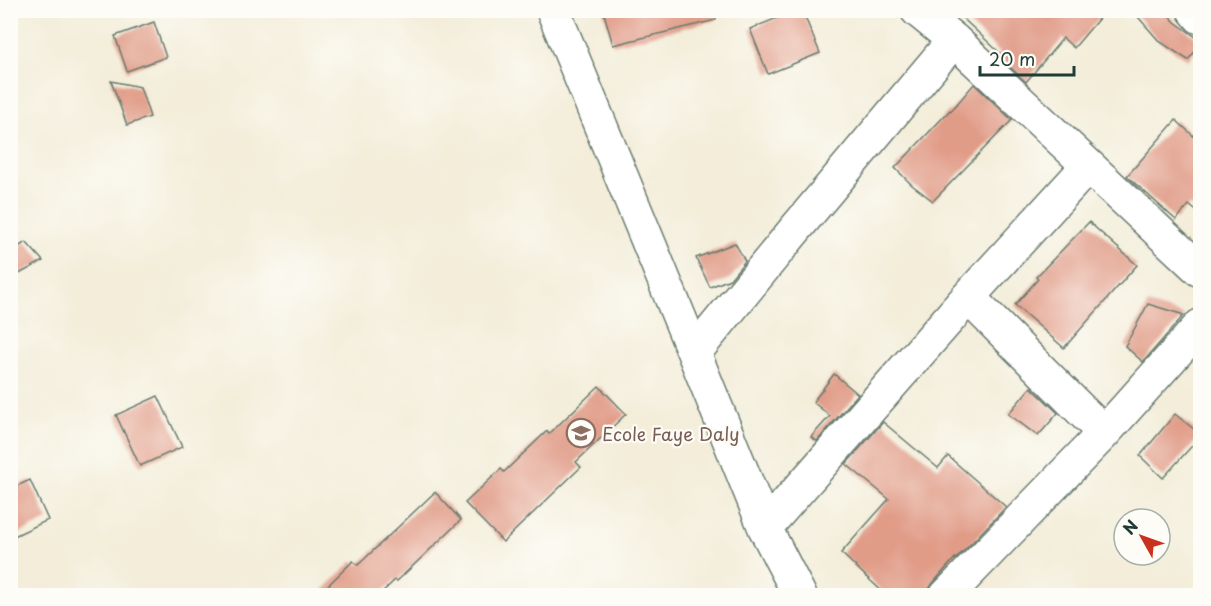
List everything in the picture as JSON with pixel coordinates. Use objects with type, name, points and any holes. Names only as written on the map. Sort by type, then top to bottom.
[{"type":"street","points":[[553,10],[765,528],[800,596]]},
{"type":"street","points":[[917,10],[954,40],[1200,270]]},
{"type":"street","points":[[1194,10],[1200,17]]},
{"type":"street","points":[[694,353],[954,40]]},
{"type":"street","points":[[765,528],[968,297],[1088,166]]},
{"type":"street","points":[[968,297],[1104,433]]},
{"type":"street","points":[[946,596],[1104,433],[1200,326]]},
{"type":"building","points":[[603,10],[715,10],[716,20],[613,45]]},
{"type":"building","points":[[802,10],[820,53],[768,74],[750,29]]},
{"type":"building","points":[[954,10],[1106,10],[1074,48],[1063,38],[1026,82],[998,56],[1000,53]]},
{"type":"building","points":[[1132,10],[1164,10],[1175,22],[1200,40],[1200,45],[1188,60],[1159,41]]},
{"type":"building","points":[[154,22],[166,57],[127,71],[115,36]]},
{"type":"building","points":[[111,81],[140,87],[150,117],[127,125]]},
{"type":"building","points":[[974,84],[1012,120],[933,201],[895,168]]},
{"type":"building","points":[[1176,120],[1200,142],[1200,214],[1189,205],[1176,220],[1127,176]]},
{"type":"building","points":[[1089,222],[1137,265],[1064,348],[1015,305],[1038,279],[1036,277]]},
{"type":"building","points":[[26,242],[43,261],[10,279],[10,252]]},
{"type":"building","points":[[735,243],[745,261],[730,279],[710,287],[696,258]]},
{"type":"building","points":[[1148,304],[1184,315],[1143,362],[1125,346]]},
{"type":"building","points":[[834,374],[858,394],[817,441],[811,437],[830,416],[813,402]]},
{"type":"building","points":[[599,386],[626,414],[576,462],[581,467],[503,542],[465,503],[501,469],[504,472],[547,431],[549,434]]},
{"type":"building","points":[[1031,387],[1058,413],[1038,436],[1008,414]]},
{"type":"building","points":[[158,396],[182,447],[140,466],[116,415]]},
{"type":"building","points":[[1175,414],[1200,434],[1200,437],[1163,478],[1140,456]]},
{"type":"building","points":[[883,422],[938,468],[948,456],[1006,507],[955,558],[924,596],[887,596],[841,553],[889,499],[846,464]]},
{"type":"building","points":[[30,480],[48,520],[10,538],[10,489]]},
{"type":"building","points":[[435,492],[461,520],[397,581],[395,580],[378,596],[317,596],[353,561],[358,565]]},
{"type":"place","name":"Ecole Faye Daly","points":[[581,433]]}]
